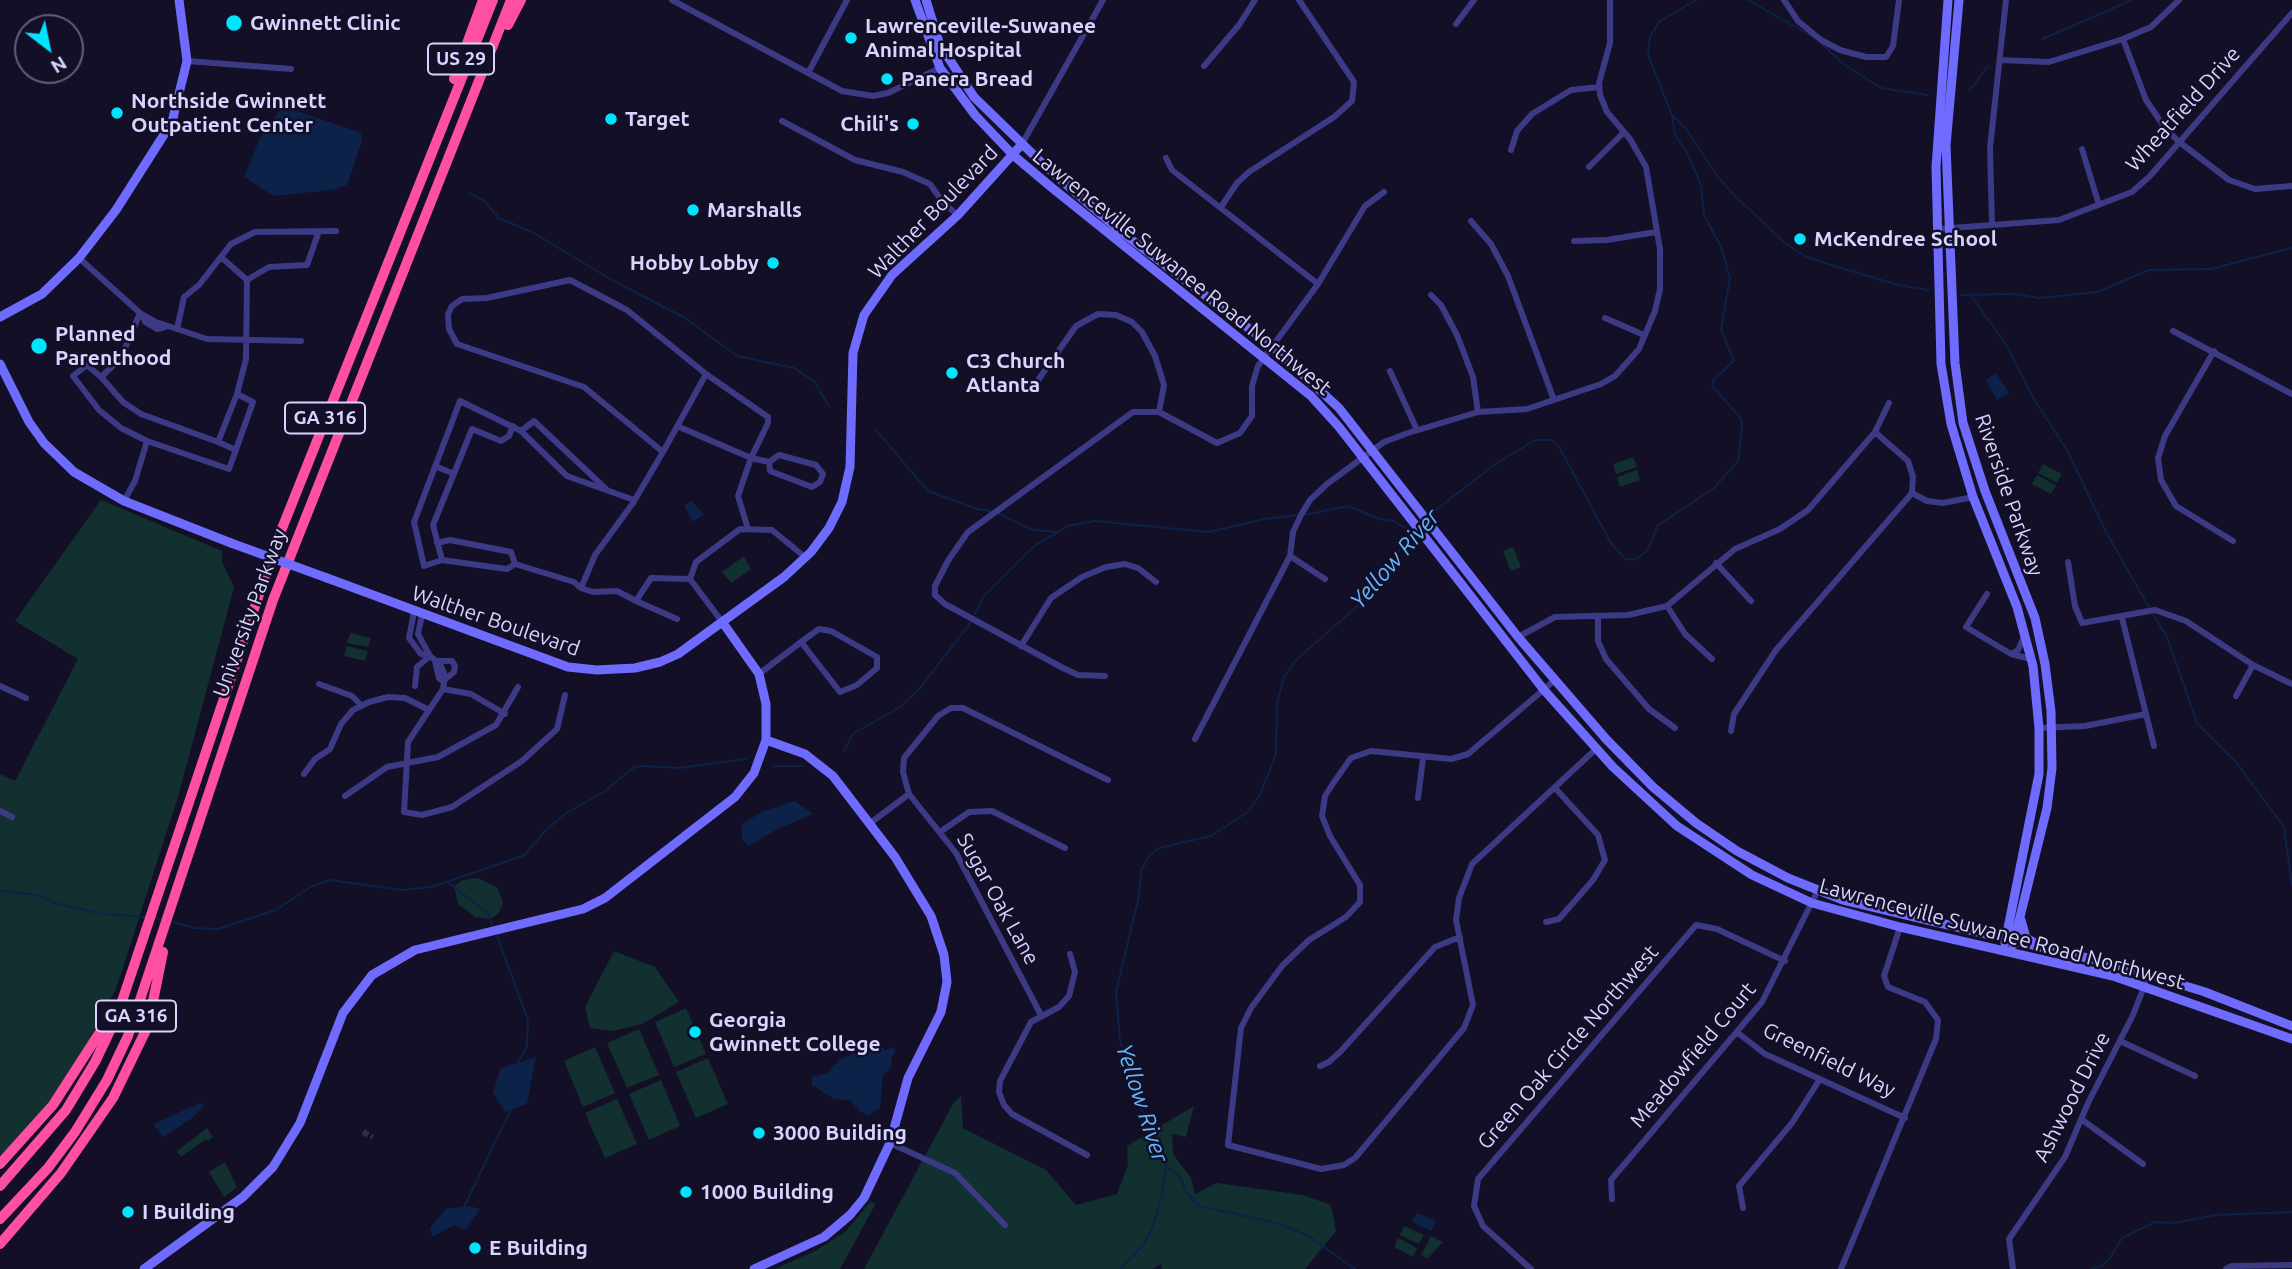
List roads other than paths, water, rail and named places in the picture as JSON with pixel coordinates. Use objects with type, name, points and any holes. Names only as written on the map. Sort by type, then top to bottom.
[{"type":"highway","name":"US 29","points":[[445,120],[455,75],[483,0]]},
{"type":"highway","name":"University Parkway","points":[[0,1186],[66,1110],[104,1044],[129,985],[272,553],[493,0]]},
{"type":"highway","name":"University Parkway","points":[[0,1219],[48,1168],[75,1132],[89,1111],[128,1036],[273,600],[511,0]]},
{"type":"highway","name":"US 29","points":[[484,67],[521,0]]},
{"type":"highway","points":[[0,1244],[36,1206],[85,1141],[113,1098],[141,1043],[153,1010],[169,915]]},
{"type":"highway","points":[[0,1164],[53,1105],[129,985]]},
{"type":"main road","points":[[0,317],[42,294],[79,258],[116,210],[172,122],[187,61],[179,0]]},
{"type":"main road","name":"Lawrenceville Suwanee Road Northwest","points":[[915,0],[940,68],[956,93],[1013,155],[1311,396],[1339,426],[1544,690],[1597,748],[1677,826],[1752,875],[1812,903],[1899,927],[2143,986],[2292,1040]]},
{"type":"main road","name":"Lawrenceville Suwanee Road Northwest","points":[[926,0],[940,46],[965,87],[1023,144],[1120,231],[1272,346],[1339,408],[1518,637],[1653,787],[1696,823],[1737,851],[1788,878],[1843,900],[2149,974],[2205,992],[2292,1026]]},
{"type":"main road","name":"Riverside Parkway","points":[[1948,0],[1938,110],[1941,364],[1951,424],[1973,497],[2025,636],[2031,659],[2039,728],[2039,774],[2007,952]]},
{"type":"main road","name":"Riverside Parkway","points":[[1959,0],[1946,135],[1955,363],[1963,423],[1985,491],[2035,618],[2045,664],[2052,728],[2052,768],[2046,808],[2016,913]]},
{"type":"main road","name":"Walther Boulevard","points":[[0,364],[18,405],[44,443],[74,472],[122,501],[524,654],[568,667],[597,670],[660,662],[723,623],[806,558],[829,528],[847,484],[850,467],[853,353],[864,315],[892,275],[958,215],[1023,144]]},
{"type":"main road","points":[[144,1269],[243,1197],[273,1167],[300,1123],[344,1013],[372,975],[415,950],[559,917],[605,898],[735,797],[754,773],[766,740],[766,704],[760,674],[723,623]]},
{"type":"main road","points":[[754,1269],[817,1241],[840,1225],[864,1198],[890,1143],[900,1099],[941,1012],[947,982],[944,956],[931,916],[910,878],[833,776],[805,754],[766,740]]},
{"type":"main road","points":[[1972,931],[2000,930],[2016,913],[2026,938],[2044,948]]},
{"type":"street","points":[[672,0],[842,91],[873,96],[904,88],[940,68]]},
{"type":"street","points":[[808,73],[847,0]]},
{"type":"street","points":[[1023,144],[1103,0]]},
{"type":"street","points":[[1204,66],[1239,25],[1255,0]]},
{"type":"street","points":[[1221,207],[1237,183],[1249,172],[1334,117],[1352,101],[1354,82],[1300,0]]},
{"type":"street","points":[[1456,24],[1474,0]]},
{"type":"street","points":[[1195,739],[1290,556],[1293,533],[1310,500],[1372,450],[1417,430],[1478,412],[1527,409],[1587,390],[1615,376],[1639,349],[1655,311],[1660,289],[1656,232],[1646,167],[1607,112],[1599,88],[1610,43],[1611,0]]},
{"type":"street","points":[[1784,0],[1798,21],[1821,40],[1840,50],[1866,57],[1886,57],[1893,46],[1899,0]]},
{"type":"street","points":[[1992,224],[1990,148],[2006,0]]},
{"type":"street","points":[[2000,60],[2049,62],[2123,39],[2151,27],[2179,0]]},
{"type":"street","name":"Wheatfield Drive","points":[[1938,229],[2059,220],[2132,192],[2150,176],[2292,13]]},
{"type":"street","points":[[2123,39],[2146,100],[2165,128],[2178,141],[2229,180],[2255,189],[2292,186]]},
{"type":"street","points":[[187,61],[291,69]]},
{"type":"street","points":[[1511,150],[1517,131],[1532,114],[1571,90],[1599,88]]},
{"type":"street","points":[[782,121],[855,160],[903,172],[930,184],[944,204],[958,215]]},
{"type":"street","points":[[1589,167],[1623,133]]},
{"type":"street","points":[[2082,149],[2099,205]]},
{"type":"street","points":[[1166,158],[1172,170],[1318,284]]},
{"type":"street","points":[[1105,676],[1078,675],[955,610],[935,594],[935,586],[949,559],[968,532],[1133,412],[1159,412],[1217,443],[1230,439],[1247,425],[1252,416],[1255,371],[1318,284],[1365,206],[1384,192]]},
{"type":"street","points":[[1471,221],[1481,230],[1501,261],[1554,400]]},
{"type":"street","points":[[247,280],[269,267],[307,265],[319,231]]},
{"type":"street","points":[[177,329],[184,298],[199,285],[231,244],[255,232],[336,231]]},
{"type":"street","points":[[1574,241],[1607,240],[1656,232]]},
{"type":"street","points":[[218,443],[237,394],[248,340],[247,280],[220,257]]},
{"type":"street","points":[[79,258],[152,320],[157,329],[167,326],[207,339],[300,341]]},
{"type":"street","points":[[663,452],[584,387],[457,344],[449,328],[448,314],[452,306],[473,296],[487,298],[570,280],[626,310],[706,373],[768,417],[768,423],[751,458],[738,496],[748,529]]},
{"type":"street","points":[[1431,295],[1441,305],[1457,335],[1473,377],[1478,412]]},
{"type":"street","points":[[123,353],[142,314]]},
{"type":"street","points":[[1036,383],[1076,326],[1098,314],[1116,315],[1132,321],[1142,332],[1155,356],[1164,385],[1159,412]]},
{"type":"street","points":[[1605,318],[1644,335]]},
{"type":"street","points":[[2173,331],[2292,394]]},
{"type":"street","points":[[2214,351],[2165,436],[2158,458],[2161,480],[2176,506],[2233,541]]},
{"type":"street","points":[[101,377],[118,361]]},
{"type":"street","points":[[236,450],[141,414],[123,402],[87,365],[73,376],[99,410],[121,428],[147,441],[229,469],[236,450],[253,402],[237,394]]},
{"type":"street","points":[[1390,371],[1417,430]]},
{"type":"street","points":[[581,588],[595,555],[634,500],[706,373]]},
{"type":"street","points":[[634,500],[567,476],[521,430],[460,401],[414,522],[424,566],[442,561],[507,569],[515,564],[574,582],[593,592],[617,591],[677,619]]},
{"type":"street","points":[[1518,637],[1555,617],[1645,613],[1667,606],[1716,563],[1750,541],[1780,529],[1808,510],[1875,432],[1889,403]]},
{"type":"street","points":[[521,430],[534,421],[607,490]]},
{"type":"street","points":[[442,561],[433,525],[472,429],[500,441],[509,436],[513,426]]},
{"type":"street","points":[[677,426],[751,458],[769,462],[779,455],[817,465],[823,474],[820,482],[812,487],[770,471],[769,462]]},
{"type":"street","points":[[1731,731],[1734,714],[1776,650],[1912,493],[1913,477],[1909,461],[1875,432]]},
{"type":"street","points":[[122,501],[147,441]]},
{"type":"street","points":[[435,466],[454,474]]},
{"type":"street","points":[[1912,493],[1927,501],[1943,503],[1973,497]]},
{"type":"street","points":[[690,579],[696,562],[740,529],[772,530],[806,558]]},
{"type":"street","points":[[437,542],[450,540],[511,552],[515,564]]},
{"type":"street","points":[[1290,556],[1325,579]]},
{"type":"street","points":[[2068,562],[2075,606],[2082,623],[2155,610],[2186,621],[2253,665],[2292,684]]},
{"type":"street","points":[[1716,563],[1751,601]]},
{"type":"street","points":[[1021,646],[1051,598],[1082,577],[1106,567],[1125,564],[1138,568],[1156,582]]},
{"type":"street","points":[[636,601],[651,578],[690,579]]},
{"type":"street","points":[[690,579],[723,623]]},
{"type":"street","points":[[1987,594],[1966,627],[2011,654],[2031,659]]},
{"type":"street","points":[[1667,606],[1685,634],[1712,659]]},
{"type":"street","points":[[418,614],[409,638],[421,654],[433,659],[452,661],[455,666],[454,673],[443,685],[408,742],[404,812],[422,816],[452,807],[522,761],[557,729],[565,695]]},
{"type":"street","points":[[1598,616],[1598,641],[1606,659],[1649,709],[1675,728]]},
{"type":"street","points":[[2122,618],[2154,746]]},
{"type":"street","points":[[760,674],[801,642],[819,629],[831,631],[877,657],[877,668],[857,685],[840,692],[801,642]]},
{"type":"street","points":[[2011,654],[2018,650],[2025,636]]},
{"type":"street","points":[[433,659],[443,685],[471,694],[505,714]]},
{"type":"street","points":[[415,685],[417,667],[433,659]]},
{"type":"street","points":[[2236,696],[2253,665]]},
{"type":"street","points":[[1555,680],[1468,754],[1451,759],[1371,751],[1351,758],[1325,796],[1322,816],[1330,836],[1360,885],[1360,902],[1346,917],[1309,940],[1282,966],[1251,1008],[1241,1028],[1228,1144],[1321,1169],[1344,1165],[1355,1158],[1464,1028],[1474,1004],[1457,920],[1459,898],[1472,864],[1597,748]]},
{"type":"street","points":[[319,684],[352,696],[362,706]]},
{"type":"street","points":[[0,686],[26,698]]},
{"type":"street","points":[[345,796],[387,767],[439,757],[496,725],[505,714],[518,687]]},
{"type":"street","points":[[304,774],[315,759],[330,749],[341,724],[362,706],[388,697],[405,698],[429,710]]},
{"type":"street","name":"Sugar Oak Lane","points":[[1041,1015],[956,853],[909,793],[902,772],[904,758],[938,716],[957,707],[980,713],[1108,780]]},
{"type":"street","points":[[2039,728],[2085,726],[2146,714]]},
{"type":"street","points":[[1418,799],[1423,758]]},
{"type":"street","points":[[1546,922],[1559,919],[1593,880],[1605,859],[1598,835],[1555,788]]},
{"type":"street","points":[[869,824],[909,793]]},
{"type":"street","points":[[0,811],[12,817]]},
{"type":"street","points":[[940,832],[969,812],[992,811],[1065,848]]},
{"type":"street","name":"Meadowfield Court","points":[[1612,1199],[1611,1180],[1762,1002],[1785,961],[1818,890]]},
{"type":"street","name":"Green Oak Circle Northwest","points":[[1531,1269],[1483,1226],[1474,1206],[1478,1179],[1696,925],[1717,929],[1785,961]]},
{"type":"street","points":[[1841,1269],[1936,1040],[1938,1020],[1925,1002],[1888,987],[1884,976],[1899,927]]},
{"type":"street","points":[[1320,1066],[1341,1051],[1435,947],[1460,937]]},
{"type":"street","points":[[1070,954],[1075,972],[1072,988],[1059,1007],[1031,1022],[1000,1081],[1001,1099],[1012,1114],[1087,1154]]},
{"type":"street","name":"Ashwood Drive","points":[[2013,1269],[2009,1239],[2065,1157],[2149,974]]},
{"type":"street","name":"Greenfield Way","points":[[1738,1033],[1765,1054],[1905,1118]]},
{"type":"street","points":[[2120,1041],[2195,1076]]},
{"type":"street","points":[[1743,1208],[1739,1186],[1792,1123],[1821,1079]]},
{"type":"street","points":[[2081,1119],[2143,1164]]},
{"type":"street","points":[[890,1143],[955,1173],[1005,1226]]},
{"type":"street","points":[[2226,1269],[2232,1266],[2292,1265]]},
{"type":"water","points":[[283,106],[361,133],[362,140],[347,185],[333,190],[274,196],[244,177],[260,138]]},
{"type":"water","points":[[1996,373],[2009,393],[1997,400],[1986,380]]},
{"type":"water","points":[[691,501],[704,514],[693,522],[684,506]]},
{"type":"water","points":[[795,801],[813,814],[748,846],[742,839],[741,825],[761,812]]},
{"type":"water","points":[[882,1047],[885,1050],[893,1047],[896,1051],[891,1060],[892,1067],[883,1075],[880,1108],[869,1116],[859,1111],[850,1100],[834,1099],[812,1085],[812,1077],[827,1073],[839,1060],[858,1051]]},
{"type":"water","points":[[536,1057],[527,1104],[505,1112],[493,1092],[501,1068]]},
{"type":"water","points":[[200,1103],[204,1106],[191,1119],[163,1137],[153,1124]]},
{"type":"water","points":[[470,1206],[480,1209],[466,1230],[454,1225],[432,1237],[430,1228],[446,1209]]},
{"type":"water","points":[[1417,1213],[1436,1221],[1431,1231],[1412,1222]]},
{"type":"waterway","name":"Yellow River","points":[[1427,517],[1494,465],[1535,440],[1551,440],[1558,445],[1611,543],[1625,559],[1634,560],[1647,551],[1658,525],[1713,489],[1738,461],[1742,425],[1740,417],[1712,386],[1714,379],[1734,361],[1721,329],[1730,278],[1721,247],[1704,215],[1701,185],[1687,153],[1675,135],[1672,115],[1648,55],[1650,37],[1659,22],[1696,0]]},
{"type":"waterway","points":[[1748,0],[1815,38]]},
{"type":"waterway","points":[[2042,39],[2132,0]]},
{"type":"waterway","points":[[1822,44],[1842,63],[1881,88],[1928,95]]},
{"type":"waterway","points":[[1970,90],[1988,66]]},
{"type":"waterway","points":[[1673,116],[1687,130],[1717,176],[1785,243],[1805,256],[1828,264],[1898,285],[1928,290]]},
{"type":"waterway","points":[[469,193],[483,200],[499,218],[532,232],[612,280],[685,318],[737,356],[794,368],[814,381],[829,406]]},
{"type":"waterway","points":[[1961,295],[2014,294],[2039,298],[2098,292],[2149,270],[2211,269],[2292,248]]},
{"type":"waterway","points":[[1972,297],[2007,346],[2035,401],[2067,450],[2106,532],[2150,609]]},
{"type":"waterway","points":[[875,429],[928,491],[977,509],[992,511]]},
{"type":"waterway","points":[[1304,515],[1348,506],[1379,519],[1394,521],[1410,531]]},
{"type":"waterway","points":[[997,513],[1033,530],[1057,532]]},
{"type":"waterway","points":[[975,614],[983,597],[1034,546],[1068,526],[1094,521],[1209,532],[1264,519],[1298,515]]},
{"type":"waterway","name":"Yellow River","points":[[1120,1269],[1143,1245],[1152,1229],[1162,1195],[1166,1165],[1140,1106],[1120,1040],[1116,992],[1139,896],[1141,871],[1149,856],[1159,848],[1211,836],[1249,811],[1260,795],[1276,754],[1277,703],[1284,677],[1295,661],[1362,602],[1379,582],[1412,530]]},
{"type":"waterway","points":[[2153,614],[2167,637],[2197,723],[2236,762],[2284,827],[2292,885]]},
{"type":"waterway","points":[[844,751],[853,734],[900,707],[921,687],[970,623]]},
{"type":"waterway","points":[[174,922],[194,928],[218,929],[276,910],[312,886],[330,880],[402,890],[432,887],[525,855],[545,831],[565,814],[605,791],[633,768],[680,768],[746,759]]},
{"type":"waterway","points":[[774,766],[803,766]]},
{"type":"waterway","points":[[449,883],[488,913],[493,927]]},
{"type":"waterway","points":[[0,891],[37,895],[58,904],[103,914],[146,917]]},
{"type":"waterway","points":[[155,918],[161,919]]},
{"type":"waterway","points":[[497,936],[528,1020],[527,1046],[518,1063]]},
{"type":"waterway","points":[[464,1207],[510,1111]]},
{"type":"waterway","points":[[1166,1166],[1179,1176],[1187,1193],[1199,1206],[1277,1223],[1307,1235],[1355,1269]]},
{"type":"waterway","points":[[2091,1269],[2102,1266],[2122,1238],[2155,1222],[2175,1223],[2216,1215],[2292,1212]]},
{"type":"tunnel","points":[[363,1132],[373,1137]]},
{"type":"place","name":"Gwinnett Clinic","points":[[234,23]]},
{"type":"place","name":"Lawrenceville-Suwanee Animal Hospital","points":[[851,38]]},
{"type":"place","name":"Panera Bread","points":[[887,79]]},
{"type":"place","name":"Northside Gwinnett Outpatient Center","points":[[117,113]]},
{"type":"place","name":"Target","points":[[611,119]]},
{"type":"place","name":"Chili's","points":[[913,124]]},
{"type":"place","name":"Marshalls","points":[[693,210]]},
{"type":"place","name":"McKendree School","points":[[1800,239]]},
{"type":"place","name":"Hobby Lobby","points":[[773,263]]},
{"type":"place","name":"Planned Parenthood","points":[[39,346]]},
{"type":"place","name":"C3 Church Atlanta","points":[[952,373]]},
{"type":"place","name":"Georgia Gwinnett College","points":[[695,1032]]},
{"type":"place","name":"3000 Building","points":[[759,1133]]},
{"type":"place","name":"1000 Building","points":[[686,1192]]},
{"type":"place","name":"I Building","points":[[128,1212]]},
{"type":"place","name":"E Building","points":[[475,1248]]}]
